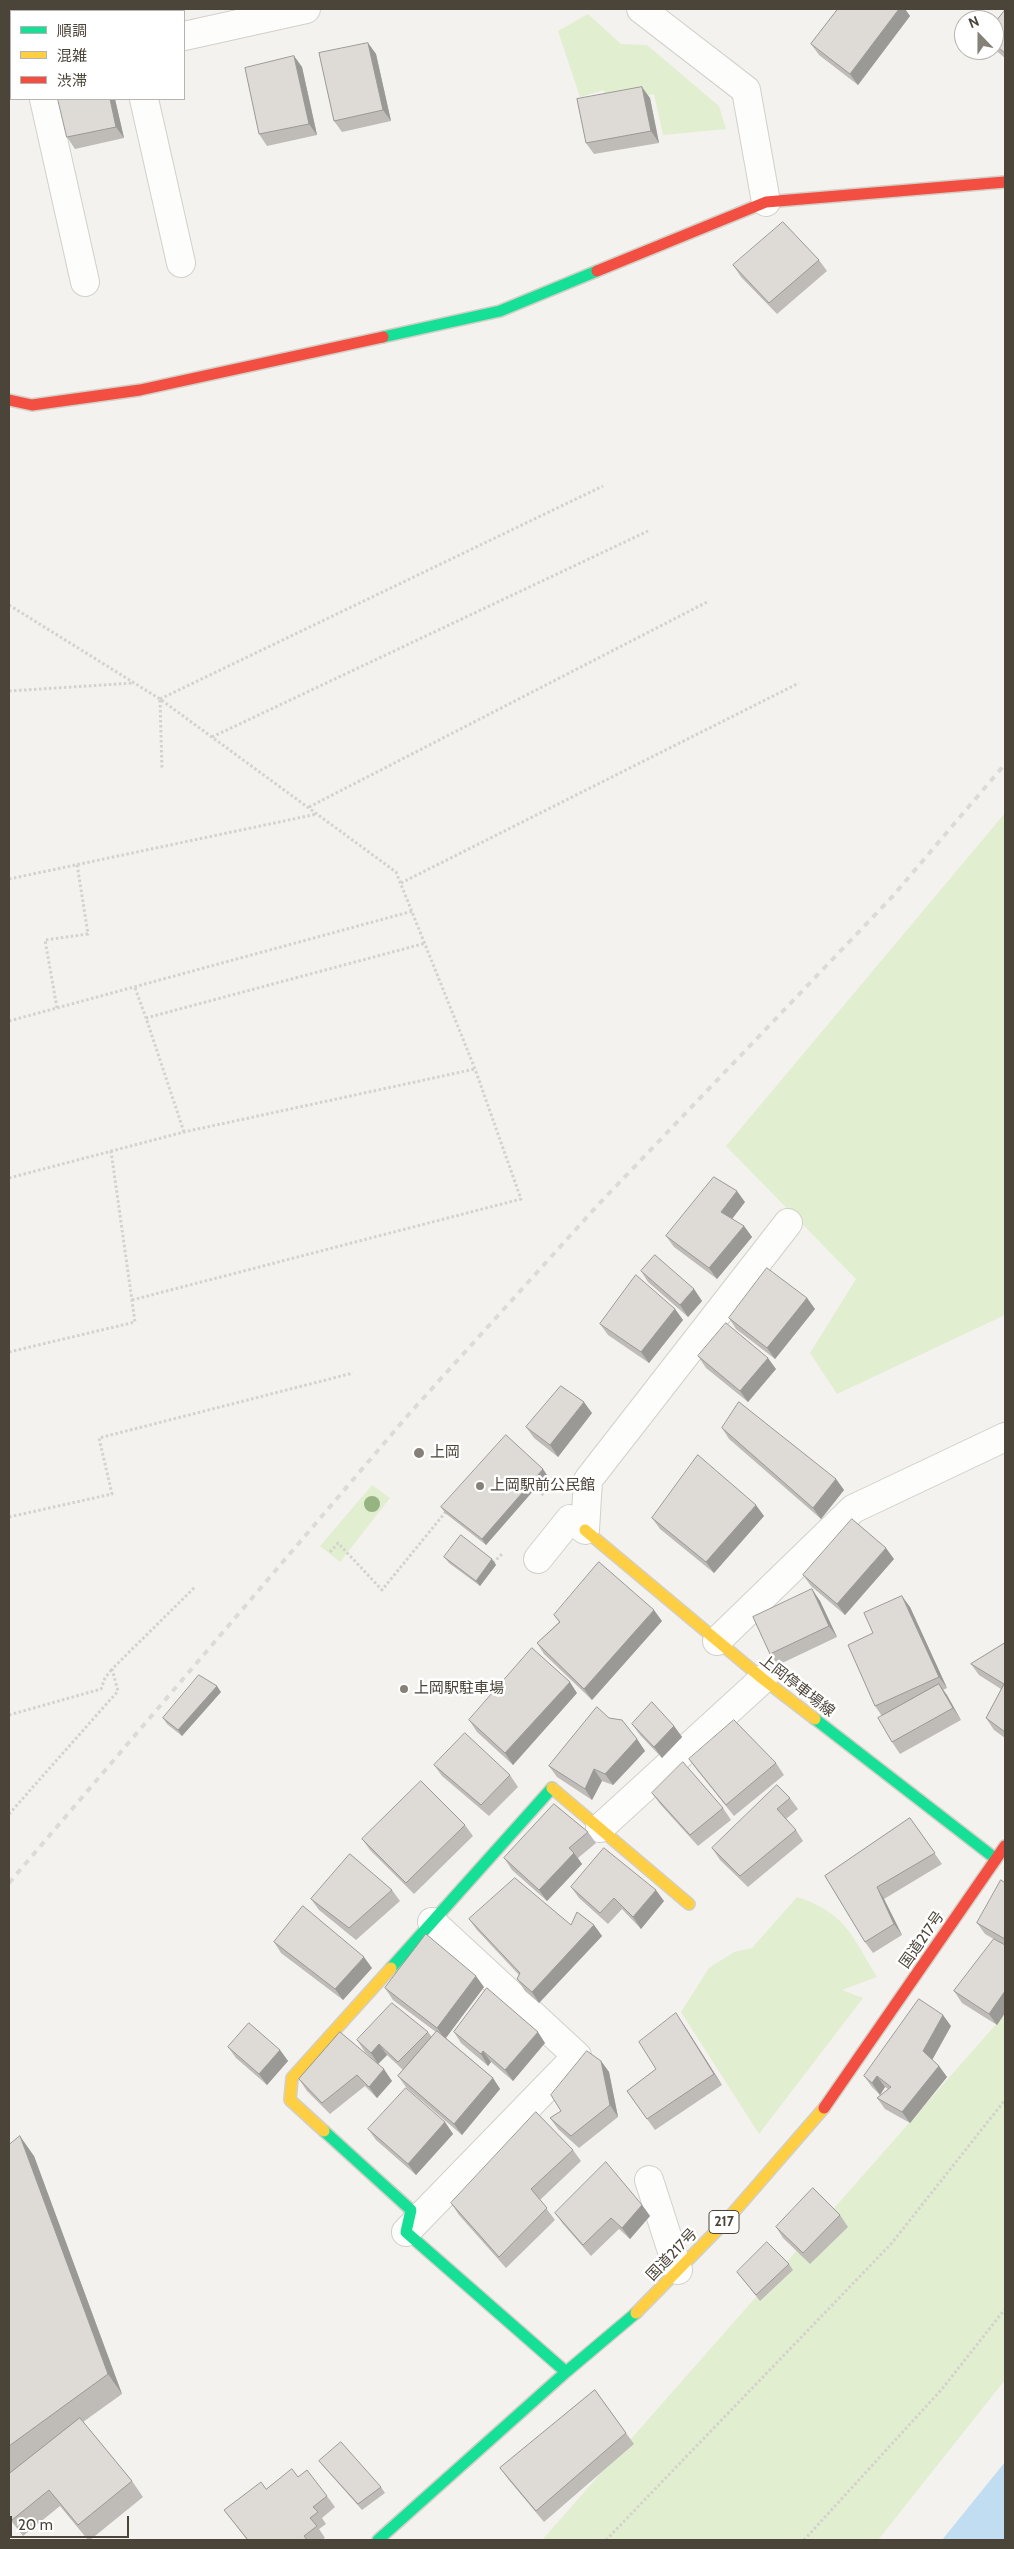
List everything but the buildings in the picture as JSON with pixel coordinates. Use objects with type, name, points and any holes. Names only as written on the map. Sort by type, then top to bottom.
[{"type":"main road","points":[[9,400],[32,405],[140,390],[500,311],[766,202],[1005,182]]},
{"type":"main road","name":"上岡停車場線","points":[[585,1530],[763,1679],[1002,1854]]},
{"type":"main road","points":[[566,2372],[406,2232],[411,2210],[290,2100],[292,2078],[553,1788],[689,1904]]},
{"type":"main road","name":"国道217号","points":[[378,2540],[566,2372],[642,2308],[819,2116],[1002,1854]]},
{"type":"street","points":[[185,36],[306,9]]},
{"type":"street","points":[[641,9],[746,90],[766,202]]},
{"type":"street","points":[[44,100],[85,282]]},
{"type":"street","points":[[144,100],[182,263]]},
{"type":"street","points":[[585,1530],[588,1480],[788,1224]]},
{"type":"street","points":[[718,1641],[853,1509],[1005,1437]]},
{"type":"street","points":[[538,1559],[570,1519],[585,1530]]},
{"type":"street","points":[[600,1828],[763,1679]]},
{"type":"street","points":[[406,2232],[577,2056],[432,1922]]},
{"type":"street","points":[[649,2180],[678,2270]]},
{"type":"path","points":[[160,699],[603,486]]},
{"type":"path","points":[[212,737],[648,531]]},
{"type":"path","points":[[308,808],[709,601]]},
{"type":"path","points":[[9,606],[160,699],[396,872],[475,1069],[521,1199],[132,1300]]},
{"type":"path","points":[[9,691],[135,683]]},
{"type":"path","points":[[401,883],[799,684]]},
{"type":"path","points":[[160,699],[162,769]]},
{"type":"path","points":[[9,879],[318,814]]},
{"type":"path","points":[[58,1008],[45,940],[88,934],[77,864]]},
{"type":"path","points":[[9,1021],[413,911]]},
{"type":"path","points":[[146,1018],[426,943]]},
{"type":"path","points":[[135,988],[184,1132]]},
{"type":"path","points":[[9,1178],[184,1132],[475,1069]]},
{"type":"path","points":[[9,1352],[135,1322],[111,1151]]},
{"type":"path","points":[[9,1517],[112,1494],[99,1438],[353,1373]]},
{"type":"path","points":[[330,1552],[338,1543],[382,1590],[452,1503]]},
{"type":"path","points":[[9,1715],[101,1689],[105,1678],[112,1669],[195,1587]]},
{"type":"path","points":[[9,1814],[118,1691],[112,1669]]},
{"type":"path","points":[[606,2540],[891,2244],[1005,2100]]},
{"type":"path","points":[[804,2540],[942,2389],[1005,2309]]},
{"type":"green space","points":[[588,14],[621,44],[647,45],[719,106],[726,129],[663,135],[654,94],[605,104],[604,90],[580,97],[558,31]]},
{"type":"green space","points":[[1005,813],[1005,1315],[837,1394],[810,1353],[856,1279],[726,1146]]},
{"type":"green space","points":[[372,1485],[390,1498],[340,1562],[320,1546]]},
{"type":"green space","points":[[797,1897],[827,1910],[846,1928],[877,1977],[842,1990],[863,1998],[759,2134],[681,2012],[709,1968],[734,1952],[752,1948]]},
{"type":"green space","points":[[1005,2014],[1005,2380],[878,2540],[542,2540]]},
{"type":"water","points":[[1005,2462],[1005,2540],[942,2540]]},
{"type":"railway","points":[[9,1883],[409,1414],[597,1206],[892,897],[1005,764]]},
{"type":"traffic: fast","points":[[383,337],[500,311],[597,271]]},
{"type":"traffic: fast","points":[[815,1719],[996,1859]]},
{"type":"traffic: fast","points":[[391,1968],[552,1788]]},
{"type":"traffic: fast","points":[[324,2131],[411,2210],[406,2232],[566,2372]]},
{"type":"traffic: fast","points":[[378,2540],[566,2372],[636,2313]]},
{"type":"traffic: slow","points":[[585,1530],[763,1679],[815,1719]]},
{"type":"traffic: slow","points":[[552,1788],[689,1904]]},
{"type":"traffic: slow","points":[[324,2131],[290,2100],[292,2078],[391,1968]]},
{"type":"traffic: slow","points":[[636,2313],[726,2221],[824,2108]]},
{"type":"traffic: jam","points":[[597,271],[766,202],[1005,182]]},
{"type":"traffic: jam","points":[[9,400],[32,405],[140,390],[383,337]]},
{"type":"traffic: jam","points":[[824,2108],[1005,1846]]},
{"type":"place","name":"上岡","points":[[419,1453]]},
{"type":"place","name":"上岡駅前公民館","points":[[480,1486]]},
{"type":"place","name":"上岡駅駐車場","points":[[404,1689]]}]
